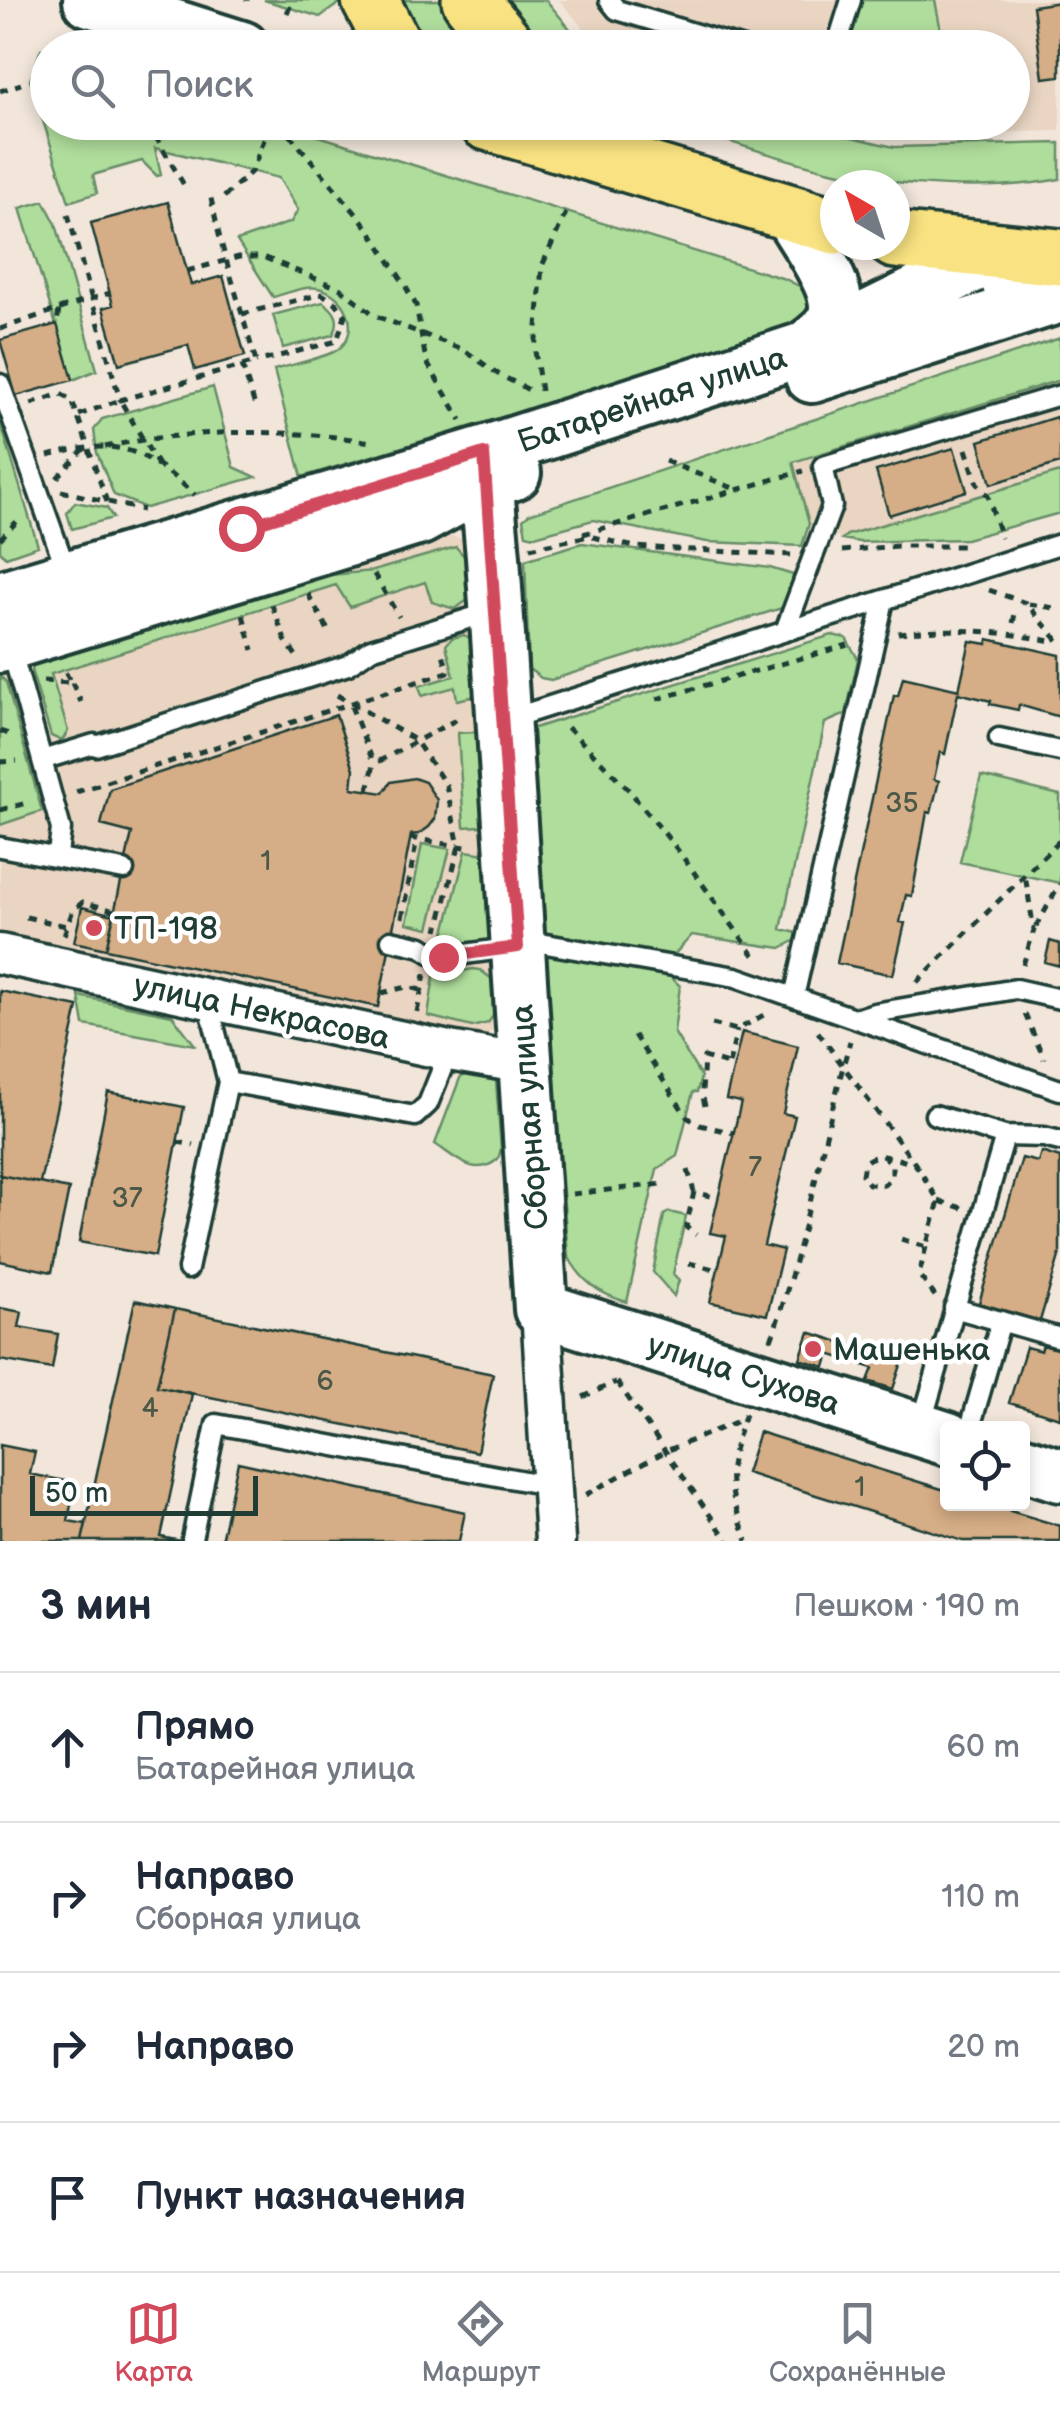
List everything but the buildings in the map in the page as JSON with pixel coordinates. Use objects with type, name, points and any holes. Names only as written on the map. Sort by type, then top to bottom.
[{"type":"main road","points":[[370,0],[386,30]]},
{"type":"main road","points":[[470,0],[494,30]]},
{"type":"main road","points":[[589,140],[813,221]]},
{"type":"main road","points":[[1002,252],[1060,234]]},
{"type":"main road","points":[[910,242],[1060,258]]},
{"type":"street","points":[[90,0],[185,30]]},
{"type":"street","points":[[804,349],[826,331],[835,314],[835,298],[813,221]]},
{"type":"street","points":[[1002,252],[1037,303]]},
{"type":"street","name":"Батарейная улица","points":[[3,614],[307,549],[420,518],[478,453],[804,349],[1002,252]]},
{"type":"street","name":"Батарейная улица","points":[[478,453],[948,330],[1037,303]]},
{"type":"street","name":"Сборная улица","points":[[478,453],[497,610],[541,1309],[569,1490],[556,1541]]},
{"type":"street","name":"Батарейная улица","points":[[3,614],[69,578],[307,549]]},
{"type":"street","name":"улица Некрасова","points":[[0,954],[525,1064]]},
{"type":"street","name":"улица Сухова","points":[[541,1309],[933,1435]]},
{"type":"street","points":[[1030,1466],[1060,1475]]},
{"type":"lane","points":[[608,0],[617,10],[683,30]]},
{"type":"lane","points":[[842,30],[851,0]]},
{"type":"lane","points":[[0,384],[69,578]]},
{"type":"lane","points":[[785,631],[832,506],[823,466],[1060,395]]},
{"type":"lane","points":[[503,714],[1060,544]]},
{"type":"lane","points":[[794,997],[884,600]]},
{"type":"lane","points":[[42,760],[348,665],[371,649],[497,610]]},
{"type":"lane","points":[[3,614],[61,829],[58,856]]},
{"type":"lane","points":[[998,738],[1060,751]]},
{"type":"lane","points":[[0,847],[124,870]]},
{"type":"lane","points":[[394,940],[422,946],[443,957],[518,943],[724,974],[1060,1090]]},
{"type":"lane","points":[[856,1019],[1016,989],[1060,999]]},
{"type":"lane","points":[[188,1270],[228,1082],[212,1018],[216,1001]]},
{"type":"lane","points":[[228,1082],[416,1116],[428,1104],[449,1050]]},
{"type":"lane","points":[[935,1115],[1006,1136],[1060,1141]]},
{"type":"lane","points":[[933,1435],[954,1308],[1006,1136]]},
{"type":"lane","points":[[954,1308],[1060,1338]]},
{"type":"lane","points":[[972,1421],[1000,1321]]},
{"type":"lane","points":[[192,1539],[216,1424],[569,1490]]},
{"type":"path","points":[[287,13],[293,0]]},
{"type":"path","points":[[0,91],[22,84]]},
{"type":"path","points":[[158,140],[188,190]]},
{"type":"path","points":[[224,197],[252,172],[264,140]]},
{"type":"path","points":[[294,140],[369,229],[416,304],[426,361],[478,453]]},
{"type":"path","points":[[210,194],[256,362]]},
{"type":"path","points":[[188,271],[263,257],[341,289],[376,316],[464,350],[498,374],[541,396],[535,351],[542,266],[570,206]]},
{"type":"path","points":[[68,214],[120,400],[160,468]]},
{"type":"path","points":[[0,329],[110,292]]},
{"type":"path","points":[[78,415],[242,365],[337,341],[344,315],[336,303],[322,294],[242,314]]},
{"type":"path","points":[[57,324],[59,310]]},
{"type":"path","points":[[242,365],[256,410]]},
{"type":"path","points":[[9,410],[60,394],[72,400],[107,502],[143,510]]},
{"type":"path","points":[[959,425],[977,484],[988,496],[1001,538]]},
{"type":"path","points":[[106,447],[141,439],[263,434],[334,436],[384,445]]},
{"type":"path","points":[[27,461],[87,446],[132,450],[201,501]]},
{"type":"path","points":[[665,462],[736,489]]},
{"type":"path","points":[[516,552],[823,466]]},
{"type":"path","points":[[986,542],[1016,534]]},
{"type":"path","points":[[566,539],[589,536],[635,547],[769,556],[897,546],[972,546]]},
{"type":"path","points":[[939,547],[960,576],[1026,603],[1060,608]]},
{"type":"path","points":[[307,549],[328,630]]},
{"type":"path","points":[[369,566],[411,636]]},
{"type":"path","points":[[1026,603],[1058,642]]},
{"type":"path","points":[[1013,623],[1016,609]]},
{"type":"path","points":[[243,614],[253,650]]},
{"type":"path","points":[[874,636],[923,630],[973,630],[1058,642]]},
{"type":"path","points":[[66,669],[81,702]]},
{"type":"path","points":[[81,790],[338,712],[448,672],[447,669]]},
{"type":"path","points":[[51,680],[72,683]]},
{"type":"path","points":[[338,696],[415,740],[446,786],[459,846],[438,930]]},
{"type":"path","points":[[351,705],[374,764],[368,790]]},
{"type":"path","points":[[374,764],[415,740],[503,714],[628,790],[677,849],[748,950],[794,997],[916,1165],[938,1202],[919,1275],[934,1296],[954,1308]]},
{"type":"path","points":[[394,940],[413,839],[474,848]]},
{"type":"path","points":[[889,1010],[1060,840]]},
{"type":"path","points":[[1034,930],[1060,884]]},
{"type":"path","points":[[64,944],[73,910],[83,902],[115,911]]},
{"type":"path","points":[[26,917],[66,926]]},
{"type":"path","points":[[381,993],[407,987],[421,990]]},
{"type":"path","points":[[712,1024],[737,1030],[794,997]]},
{"type":"path","points":[[766,1355],[793,1278],[804,1218],[856,1019]]},
{"type":"path","points":[[705,1106],[704,1057],[732,1065],[737,1030]]},
{"type":"path","points":[[634,1035],[687,1116],[700,1125],[734,1134]]},
{"type":"path","points":[[177,1142],[192,1145]]},
{"type":"path","points":[[882,1156],[892,1164],[892,1177],[884,1186],[874,1186],[865,1180],[862,1169],[869,1158],[882,1156],[916,1165]]},
{"type":"path","points":[[688,1170],[694,1192],[686,1227],[696,1235]]},
{"type":"path","points":[[561,1195],[662,1184]]},
{"type":"path","points":[[694,1192],[718,1198]]},
{"type":"path","points":[[901,1239],[926,1247]]},
{"type":"path","points":[[689,1263],[718,1270]]},
{"type":"path","points":[[583,1398],[617,1382],[728,1541]]},
{"type":"path","points":[[747,1541],[730,1491],[730,1463],[749,1402]]},
{"type":"path","points":[[569,1490],[743,1419]]},
{"type":"shaded area","points":[[559,0],[1060,0],[1060,131],[1030,132],[1030,30],[585,30]]},
{"type":"shaded area","points":[[1060,380],[1060,472],[842,539],[809,524],[793,462]]},
{"type":"shaded area","points":[[452,536],[463,539],[474,551],[500,1025],[486,1036],[474,1038],[0,936],[0,662],[305,566],[373,560]]},
{"type":"green space","points":[[264,0],[344,0],[320,17]]},
{"type":"green space","points":[[394,0],[448,0],[474,30],[412,30]]},
{"type":"green space","points":[[505,0],[546,0],[571,30],[531,30]]},
{"type":"green space","points":[[857,0],[935,0],[941,30],[849,30]]},
{"type":"green space","points":[[49,140],[331,140],[785,279],[809,291],[813,311],[800,328],[302,477],[274,370],[340,348],[350,330],[350,321],[336,297],[318,288],[273,297],[237,241],[291,222],[298,210],[279,178],[155,148],[161,175],[157,176],[142,161],[93,175],[97,193],[69,202]]},
{"type":"green space","points":[[725,140],[864,140],[894,147],[1060,143],[1060,179],[1033,183],[945,186],[910,183],[910,170],[829,170]]},
{"type":"green space","points":[[44,201],[56,224],[97,370],[73,380],[20,208]]},
{"type":"green space","points":[[323,302],[336,316],[333,335],[283,348],[273,315]]},
{"type":"green space","points":[[1060,338],[1060,380],[793,462],[809,524],[802,546],[707,542],[593,520],[535,536],[526,534],[523,519],[529,514]]},
{"type":"green space","points":[[213,387],[234,467],[256,477],[146,508],[114,495],[97,453],[94,430],[102,419]]},
{"type":"green space","points":[[0,421],[38,546],[6,557],[0,551]]},
{"type":"green space","points":[[1060,472],[1060,513],[966,539],[842,539],[847,535]]},
{"type":"green space","points":[[75,502],[107,508],[113,518],[72,529],[67,513]]},
{"type":"green space","points":[[582,543],[770,568],[793,575],[792,584],[782,608],[551,680],[541,678],[529,669],[525,560]]},
{"type":"green space","points":[[456,547],[464,556],[469,599],[455,609],[432,602],[425,582],[350,607],[336,585],[51,674],[68,731],[62,741],[51,736],[32,673],[33,662],[308,577],[373,571]]},
{"type":"green space","points":[[464,635],[472,639],[476,696],[457,700],[455,687],[422,696],[419,686],[454,676],[446,645],[452,638]]},
{"type":"green space","points":[[832,635],[846,638],[858,659],[846,714],[825,723],[781,929],[801,934],[800,938],[781,948],[692,935],[673,956],[543,932],[531,729]]},
{"type":"green space","points":[[0,676],[6,682],[42,811],[0,825]]},
{"type":"green space","points":[[477,732],[482,826],[464,827],[458,733]]},
{"type":"green space","points":[[981,776],[1060,795],[1060,883],[960,862]]},
{"type":"green space","points":[[422,844],[450,849],[429,928],[407,923]]},
{"type":"green space","points":[[466,851],[485,854],[489,940],[445,950],[445,932]]},
{"type":"green space","points":[[544,954],[669,975],[680,986],[674,1032],[701,1077],[697,1092],[693,1092],[677,1156],[657,1169],[627,1302],[592,1286],[568,1256]]},
{"type":"green space","points":[[473,969],[492,979],[493,1016],[488,1023],[472,1027],[428,1016],[434,976]]},
{"type":"green space","points":[[79,996],[172,1015],[195,1045],[84,1025]]},
{"type":"green space","points":[[468,1072],[496,1081],[501,1149],[498,1159],[481,1167],[465,1164],[435,1144],[460,1078]]},
{"type":"green space","points":[[669,1212],[686,1216],[673,1274],[679,1280],[674,1296],[653,1272],[664,1215]]},
{"type":"place","name":"ТП-198","points":[[94,928]]},
{"type":"place","name":"Машенька","points":[[813,1349]]},
{"type":"route","points":[[241,528],[484,453],[518,947],[443,957]]}]
